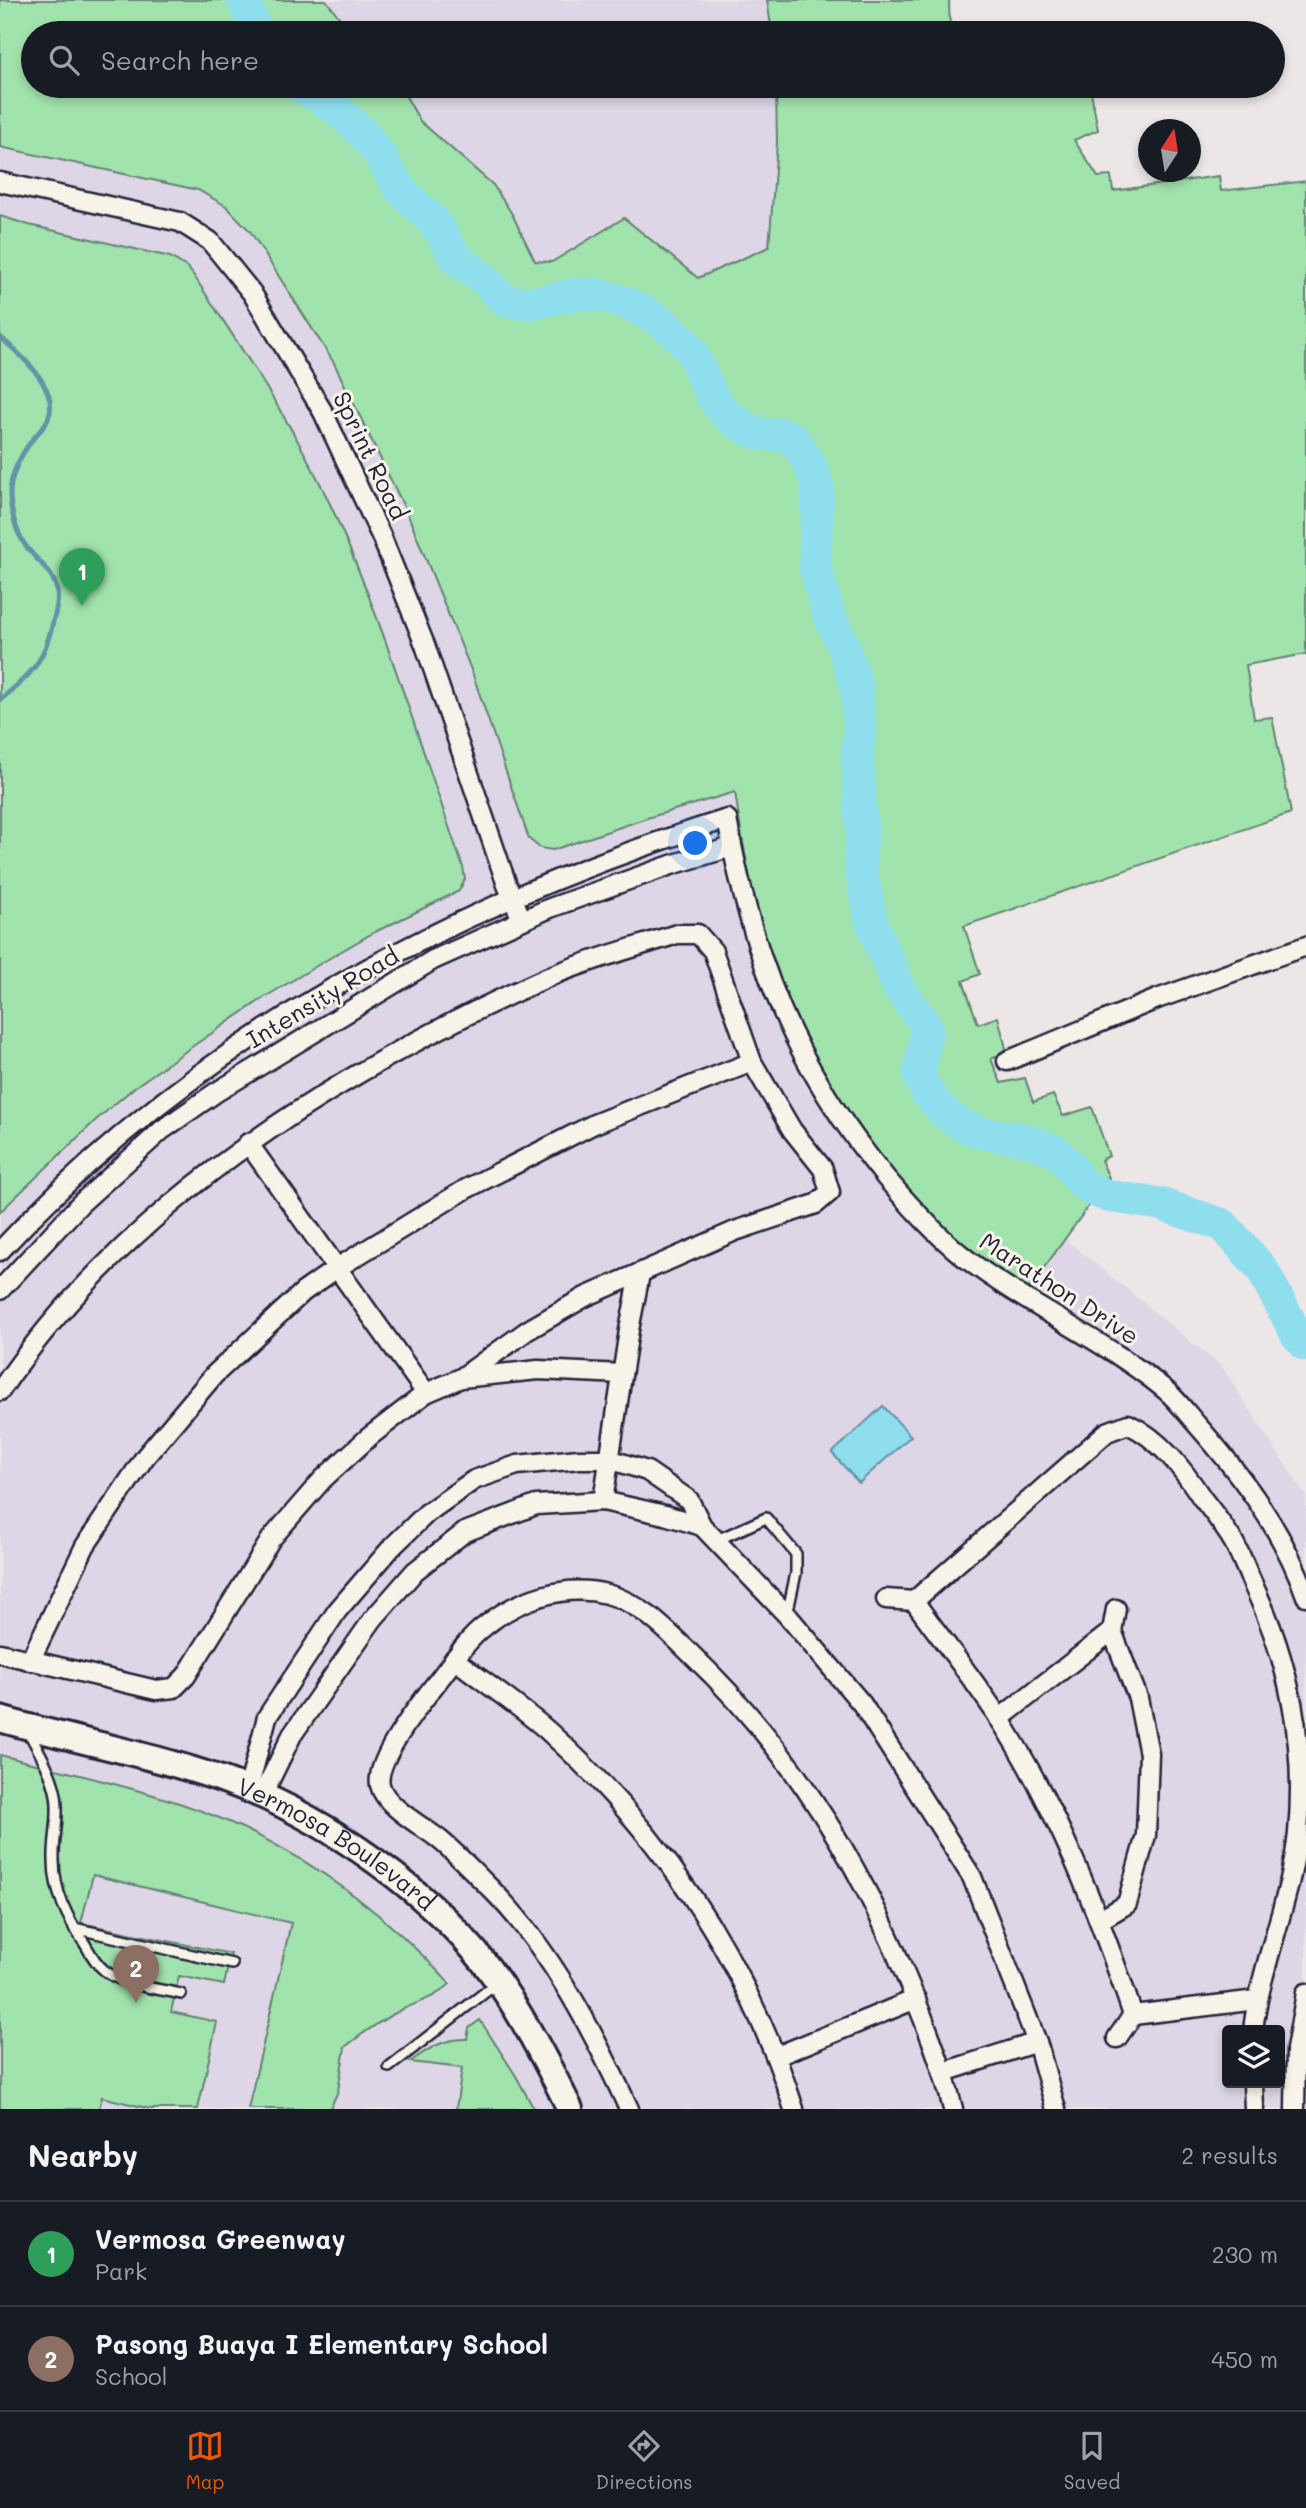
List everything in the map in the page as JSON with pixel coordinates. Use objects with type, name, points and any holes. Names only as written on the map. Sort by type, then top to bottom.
[{"type":"main road","name":"Vermosa Boulevard","points":[[0,1719],[181,1766],[255,1793],[338,1836],[397,1878],[451,1927],[499,1982],[544,2054],[570,2109]]},
{"type":"street","name":"Sprint Road","points":[[0,182],[180,222],[210,241],[251,293],[323,412],[382,538],[425,645],[522,920]]},
{"type":"street","name":"Intensity Road","points":[[0,1251],[63,1186],[161,1101],[208,1066],[312,999],[425,937],[512,897],[604,860],[727,819]]},
{"type":"street","name":"Marathon Drive","points":[[727,819],[756,943],[780,1010],[812,1074],[861,1147],[916,1214],[962,1256],[1011,1291],[1118,1355],[1171,1395],[1213,1443],[1267,1514],[1306,1596]]},
{"type":"street","name":"Intensity Road","points":[[0,1290],[80,1204],[162,1130],[215,1093],[433,960],[522,920],[610,885],[732,847]]},
{"type":"street","points":[[0,1391],[53,1321],[118,1253],[172,1202],[248,1143],[383,1058],[548,977],[677,934],[698,934],[713,951],[752,1062],[792,1130],[823,1169],[830,1192],[816,1204],[734,1231],[585,1297],[527,1331],[461,1378],[426,1393],[369,1437],[323,1479],[271,1539],[186,1676],[174,1688],[156,1690],[0,1653]]},
{"type":"street","points":[[1007,1061],[1157,999],[1306,946]]},
{"type":"street","points":[[30,1661],[85,1546],[145,1457],[214,1375],[283,1310],[337,1268],[466,1189],[594,1124],[752,1062]]},
{"type":"street","points":[[248,1143],[426,1393]]},
{"type":"street","points":[[603,1502],[640,1273]]},
{"type":"street","points":[[461,1378],[538,1370],[622,1374]]},
{"type":"street","points":[[886,1599],[914,1601],[1107,1432],[1128,1424],[1135,1427],[1181,1467],[1234,1542],[1269,1618],[1291,1693],[1300,1759],[1298,1834],[1286,1899],[1257,2000],[1254,2025]]},
{"type":"street","points":[[255,1793],[267,1717],[337,1611],[392,1547],[427,1513],[474,1480],[517,1465],[579,1459],[609,1460],[648,1471],[688,1500],[702,1526],[787,1615],[862,1704],[972,1877],[1037,2042],[1056,2109]]},
{"type":"street","points":[[255,1793],[373,1619],[415,1571],[465,1532],[536,1504],[603,1502],[702,1526]]},
{"type":"street","points":[[392,1547],[415,1571]]},
{"type":"street","points":[[629,2109],[583,2017],[527,1932],[494,1892],[442,1841],[391,1803],[380,1785],[382,1764],[415,1711],[454,1659],[483,1627],[516,1605],[547,1595],[580,1591],[609,1594],[638,1608],[705,1667],[798,1776],[844,1847],[876,1907],[916,1998],[944,2072],[953,2109]]},
{"type":"street","points":[[914,1601],[999,1719],[1052,1812],[1100,1920],[1133,2015]]},
{"type":"street","points":[[1100,1920],[1127,1904],[1146,1835],[1149,1754],[1138,1698],[1112,1631],[1116,1609]]},
{"type":"street","points":[[999,1719],[1112,1631]]},
{"type":"street","points":[[454,1659],[545,1729],[608,1789],[647,1835],[713,1927],[777,2056],[794,2109]]},
{"type":"street","points":[[1295,2109],[1296,2049],[1306,1993]]},
{"type":"street","points":[[777,2056],[916,1998]]},
{"type":"street","points":[[1117,2038],[1133,2015],[1257,2000]]},
{"type":"street","points":[[944,2072],[1037,2042]]},
{"type":"street","points":[[1253,2088],[1254,2109]]},
{"type":"lane","points":[[717,1540],[766,1518],[796,1554],[796,1573],[787,1615]]},
{"type":"lane","points":[[26,1727],[43,1758],[56,1795],[55,1881],[61,1904],[74,1928],[105,1971],[124,1980],[181,1994]]},
{"type":"lane","points":[[74,1928],[232,1964]]},
{"type":"lane","points":[[389,2067],[499,1982]]},
{"type":"shaded area","points":[[326,0],[903,0],[906,21],[342,21]]},
{"type":"shaded area","points":[[21,36],[21,98],[262,98],[1026,1213],[1064,1238],[1222,1367],[1306,1496],[1306,2109],[534,2109],[479,2020],[469,2028],[456,2109],[330,2109],[338,2091],[266,2037],[248,2109],[0,2109],[27,1858],[304,1862],[262,1838],[186,1805],[0,1755],[0,41]]},
{"type":"shaded area","points":[[407,98],[910,98],[913,197],[813,228],[698,278],[624,218],[552,262],[535,261],[512,214],[493,185],[420,121]]},
{"type":"green space","points":[[0,0],[326,0],[342,21],[21,21],[21,98],[407,98],[420,121],[493,185],[512,214],[535,261],[552,262],[624,218],[698,278],[769,247],[777,143],[776,98],[1092,98],[1098,130],[1074,140],[1098,177],[1111,176],[1113,191],[1177,182],[1201,182],[1201,179],[1219,176],[1221,191],[1306,181],[1306,654],[1246,665],[1254,719],[1272,717],[1291,813],[964,926],[980,974],[963,981],[978,1024],[998,1017],[1007,1052],[991,1059],[1001,1083],[1025,1078],[1033,1102],[1053,1095],[1063,1116],[1092,1107],[1109,1156],[1101,1160],[1109,1178],[1025,1294],[957,1240],[905,1187],[876,1153],[826,1078],[786,997],[770,955],[750,882],[735,792],[553,850],[540,848],[529,839],[472,672],[408,515],[334,363],[250,231],[226,206],[198,190],[0,147]]},
{"type":"green space","points":[[767,0],[949,0],[950,21],[770,21]]},
{"type":"green space","points":[[0,216],[170,257],[188,268],[194,276],[283,416],[330,504],[368,593],[465,879],[459,891],[373,933],[265,997],[136,1086],[96,1120],[0,1212]]},
{"type":"green space","points":[[0,1755],[162,1797],[223,1819],[260,1836],[295,1856],[361,1901],[392,1927],[450,1984],[432,1996],[386,2018],[345,2047],[338,2091],[330,2109],[248,2109],[291,1923],[93,1875],[81,1923],[231,1954],[224,1985],[179,1976],[171,2012],[217,2022],[198,2109],[150,2109],[102,2097],[99,2109],[0,2109]]},
{"type":"green space","points":[[480,2020],[534,2109],[456,2109],[462,2068],[410,2062],[444,2042],[467,2039],[469,2028]]},
{"type":"water","points":[[883,1406],[911,1436],[859,1483],[832,1453]]},
{"type":"waterway","points":[[243,0],[253,21]]},
{"type":"waterway","points":[[319,98],[349,120],[366,137],[403,192],[436,224],[455,256],[503,298],[511,302],[531,303],[585,294],[607,297],[640,309],[668,327],[686,344],[716,402],[729,416],[755,432],[783,434],[794,440],[808,461],[818,486],[815,567],[829,616],[844,647],[856,684],[860,732],[857,752],[862,829],[860,866],[872,924],[899,988],[927,1027],[919,1074],[926,1091],[943,1111],[960,1124],[982,1133],[1028,1140],[1055,1151],[1068,1163],[1080,1181],[1091,1189],[1107,1196],[1160,1204],[1223,1225],[1262,1269],[1297,1335],[1306,1345]]},
{"type":"waterway","points":[[0,337],[36,373],[49,396],[48,419],[20,459],[10,494],[19,535],[52,577],[58,598],[50,633],[36,665],[0,700]]},
{"type":"place","name":"Vermosa Greenway","points":[[82,606]]},
{"type":"place","name":"Pasong Buaya I Elementary School","points":[[136,2003]]}]
